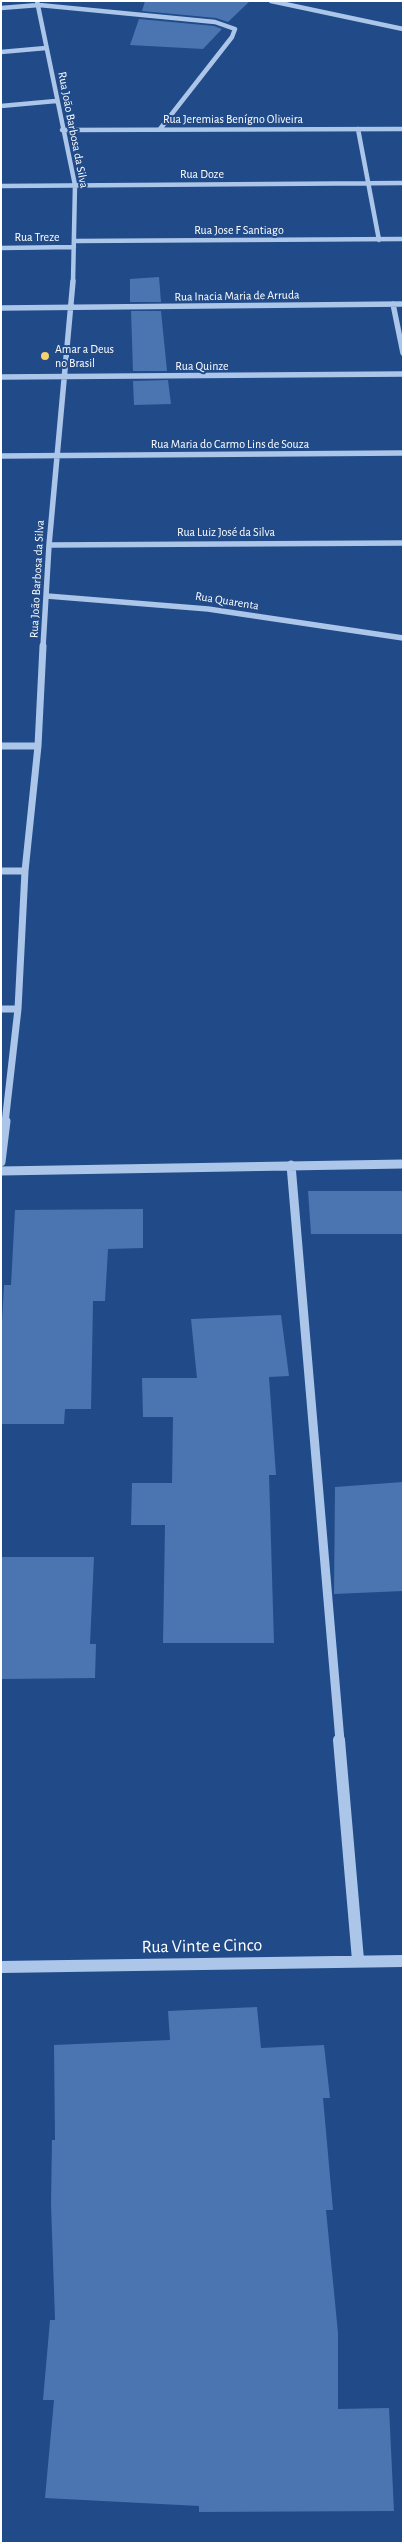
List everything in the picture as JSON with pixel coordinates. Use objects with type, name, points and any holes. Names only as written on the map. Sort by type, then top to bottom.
[{"type":"street","points":[[271,1],[403,29]]},
{"type":"street","points":[[1,8],[38,3],[215,22],[232,26],[235,29],[232,37],[160,129]]},
{"type":"street","name":"Rua João Barbosa da Silva","points":[[1,1162],[18,1009],[25,871],[38,746],[49,544],[71,308],[74,244],[75,185],[56,101],[38,3]]},
{"type":"street","points":[[1,52],[46,48]]},
{"type":"street","points":[[1,106],[56,101]]},
{"type":"street","points":[[358,129],[380,240]]},
{"type":"street","name":"Rua Jeremias Benígno Oliveira","points":[[62,130],[403,129]]},
{"type":"street","name":"Rua Doze","points":[[1,186],[403,183]]},
{"type":"street","name":"Rua Jose F Santiago","points":[[74,244],[403,240]]},
{"type":"street","name":"Rua Treze","points":[[1,248],[74,244]]},
{"type":"street","points":[[393,304],[403,353]]},
{"type":"street","name":"Rua Inacia Maria de Arruda","points":[[1,308],[403,304]]},
{"type":"street","name":"Rua Quinze","points":[[1,377],[403,374]]},
{"type":"street","name":"Rua Maria do Carmo Lins de Souza","points":[[57,456],[403,453]]},
{"type":"street","points":[[1,456],[57,456]]},
{"type":"street","name":"Rua Luiz José da Silva","points":[[49,544],[403,543]]},
{"type":"street","name":"Rua Quarenta","points":[[47,596],[208,608],[403,638]]},
{"type":"street","points":[[1,746],[38,746]]},
{"type":"street","points":[[1,871],[25,871]]},
{"type":"street","points":[[1,1009],[18,1009]]},
{"type":"street","points":[[1,1171],[291,1164],[403,1164]]},
{"type":"street","points":[[291,1164],[358,1960]]},
{"type":"street","name":"Rua Vinte e Cinco","points":[[1,1967],[358,1960],[403,1961]]},
{"type":"building","points":[[145,1],[250,1],[228,22],[216,18],[142,11]]},
{"type":"building","points":[[139,19],[214,26],[222,29],[203,49],[130,45]]},
{"type":"building","points":[[159,277],[161,302],[130,302],[130,279]]},
{"type":"building","points":[[131,311],[161,311],[167,371],[133,371]]},
{"type":"building","points":[[168,380],[171,404],[134,405],[133,381]]},
{"type":"building","points":[[308,1191],[403,1191],[403,1234],[311,1234]]},
{"type":"building","points":[[143,1209],[143,1248],[108,1249],[105,1301],[93,1301],[91,1409],[65,1409],[64,1424],[1,1424],[1,1341],[4,1285],[11,1285],[15,1210]]},
{"type":"building","points":[[281,1315],[289,1376],[269,1377],[276,1475],[269,1475],[274,1643],[163,1643],[165,1525],[131,1525],[132,1483],[172,1483],[173,1417],[143,1417],[142,1378],[197,1378],[191,1319]]},
{"type":"building","points":[[403,1482],[403,1591],[334,1594],[335,1487]]},
{"type":"building","points":[[1,1557],[94,1557],[90,1644],[96,1644],[95,1678],[1,1679]]},
{"type":"building","points":[[257,2007],[261,2048],[324,2045],[330,2098],[323,2098],[333,2210],[326,2210],[338,2333],[338,2409],[389,2408],[394,2511],[199,2512],[199,2506],[45,2498],[54,2400],[43,2400],[50,2320],[55,2320],[51,2204],[52,2140],[55,2140],[54,2045],[170,2040],[168,2011]]},
{"type":"place","name":"Amar a Deus no Brasil","points":[[45,356]]}]
